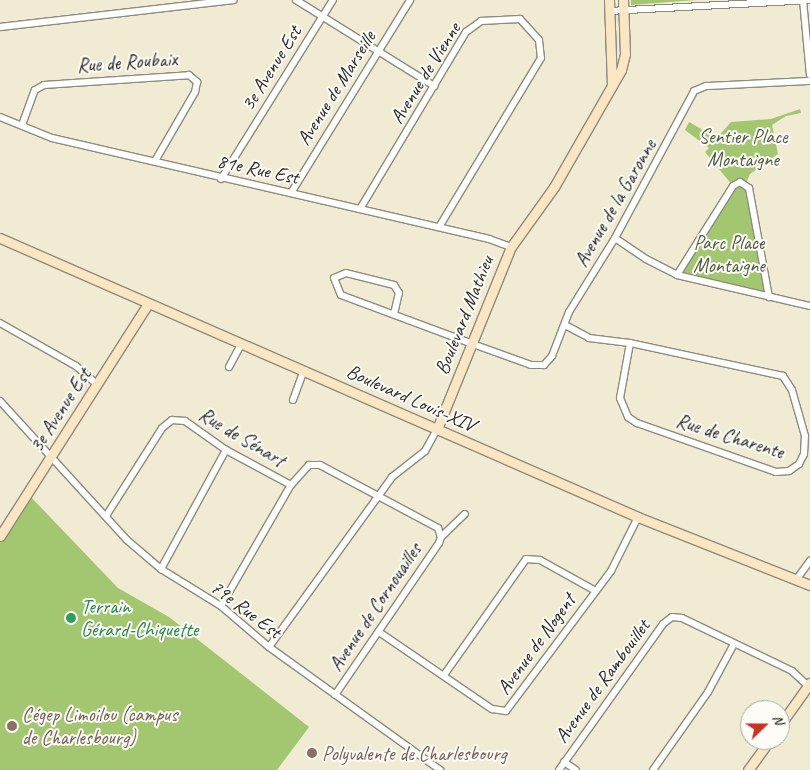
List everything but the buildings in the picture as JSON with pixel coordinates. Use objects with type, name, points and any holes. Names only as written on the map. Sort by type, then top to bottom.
[{"type":"street","points":[[0,28],[233,0]]},
{"type":"street","points":[[296,0],[434,86]]},
{"type":"street","name":"3e Avenue Est","points":[[221,178],[333,0]]},
{"type":"street","name":"Avenue de Marseille","points":[[291,193],[410,0]]},
{"type":"street","points":[[609,0],[612,84]]},
{"type":"street","name":"Boulevard Mathieu","points":[[269,647],[392,477],[425,451],[437,429],[470,343],[511,247],[554,187],[621,70],[625,54],[623,0]]},
{"type":"street","points":[[803,0],[810,75]]},
{"type":"street","points":[[609,11],[810,0]]},
{"type":"street","name":"Avenue de Vienne","points":[[360,209],[466,32],[481,21],[520,19],[539,40],[542,51],[538,66],[439,227]]},
{"type":"street","name":"Rue de Roubaix","points":[[22,125],[36,90],[44,85],[189,75],[197,82],[195,92],[155,161]]},
{"type":"street","name":"Avenue de la Garonne","points":[[470,343],[538,366],[552,356],[565,325],[615,238],[694,91],[706,86],[810,82]]},
{"type":"street","name":"81e Rue Est","points":[[0,117],[52,138],[439,227],[511,247]]},
{"type":"street","points":[[677,274],[733,186],[740,182],[746,183],[769,296]]},
{"type":"street","name":"Boulevard Louis-XIV","points":[[0,238],[638,517],[810,585]]},
{"type":"street","points":[[615,238],[646,259],[677,274],[810,306]]},
{"type":"street","points":[[394,314],[399,293],[394,285],[346,273],[334,278],[341,295],[470,343]]},
{"type":"street","name":"3e Avenue Est","points":[[0,536],[148,304]]},
{"type":"street","points":[[0,323],[76,366],[97,384]]},
{"type":"street","name":"Rue de Charente","points":[[565,325],[589,338],[650,345],[783,376],[792,390],[805,436],[804,454],[799,464],[789,471],[776,472],[628,418],[621,405],[620,390],[630,343]]},
{"type":"street","points":[[229,367],[241,344]]},
{"type":"street","points":[[293,400],[304,370]]},
{"type":"street","name":"79e Rue Est","points":[[0,400],[52,455],[127,540],[161,569],[221,606],[269,647],[440,770]]},
{"type":"street","name":"Rue de Sénart","points":[[106,516],[167,422],[184,422],[226,450],[292,485]]},
{"type":"street","points":[[161,569],[226,450]]},
{"type":"street","name":"Avenue de Cornouailles","points":[[221,606],[292,485],[305,467],[314,464],[378,495],[433,525],[441,537]]},
{"type":"street","name":"Avenue de Cornouailles","points":[[335,695],[441,537],[465,514]]},
{"type":"street","name":"Avenue de Nogent","points":[[379,632],[492,709],[506,711],[596,591],[625,547],[638,517]]},
{"type":"street","points":[[444,675],[526,559],[540,560],[596,591]]},
{"type":"street","points":[[796,580],[810,561]]},
{"type":"street","name":"Avenue de Rambouillet","points":[[559,770],[668,619],[682,618],[792,671],[809,685]]},
{"type":"street","points":[[653,770],[708,692],[734,644]]},
{"type":"street","points":[[790,711],[809,685]]},
{"type":"street","points":[[748,770],[763,750]]},
{"type":"street","points":[[564,762],[576,770]]},
{"type":"green space","points":[[631,0],[696,0],[631,5]]},
{"type":"green space","name":"Parc Place Montaigne","points":[[800,109],[801,113],[786,116],[772,125],[778,154],[750,174],[746,183],[769,297],[677,275],[733,186],[705,152],[709,148],[685,130],[689,122],[717,138],[731,122],[771,119]]},
{"type":"green space","points":[[27,493],[118,588],[169,617],[309,727],[277,770],[0,770],[0,536]]},
{"type":"place","name":"Terrain Gérard-Chiquette","points":[[71,618]]},
{"type":"place","name":"Cégep Limoilou (campus de Charlesbourg)","points":[[12,726]]},
{"type":"place","name":"Polyvalente de Charlesbourg","points":[[312,753]]},
{"type":"park label","name":"Sentier Place Montaigne","points":[[743,148]]}]
